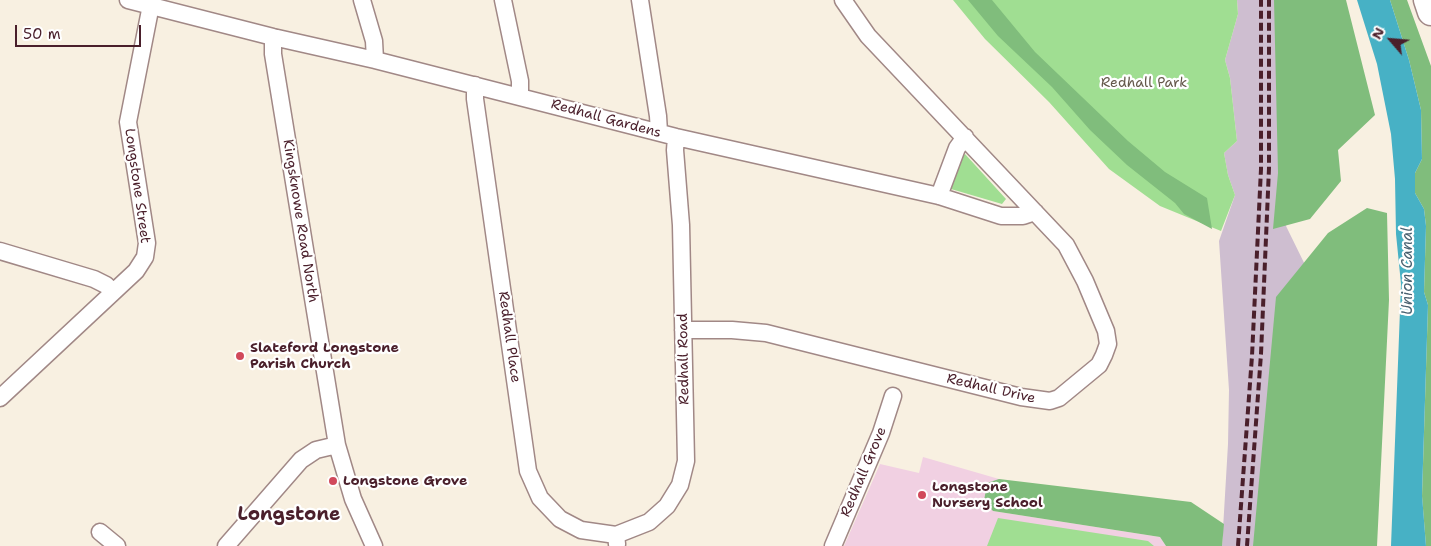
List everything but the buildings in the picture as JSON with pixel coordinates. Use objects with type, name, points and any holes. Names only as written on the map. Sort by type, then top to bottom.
[{"type":"main road","points":[[1427,0],[1431,12]]},
{"type":"street","points":[[128,0],[272,37]]},
{"type":"street","points":[[362,0],[374,41],[375,60]]},
{"type":"street","points":[[503,0],[520,81],[520,96]]},
{"type":"street","points":[[640,0],[658,116],[658,132]]},
{"type":"street","name":"Redhall Drive","points":[[683,330],[732,330],[766,333],[898,373],[1050,401],[1059,398],[1099,364],[1108,344],[1106,331],[1085,281],[1066,245],[868,36],[842,0]]},
{"type":"street","name":"Longstone Street","points":[[0,398],[141,264],[146,251],[128,122],[151,5]]},
{"type":"street","name":"Redhall Gardens","points":[[272,37],[375,60],[676,137],[939,196],[1001,216],[1023,216],[1035,212]]},
{"type":"street","name":"Kingsknowe Road North","points":[[272,37],[273,54],[337,445],[353,499],[374,546]]},
{"type":"street","name":"Redhall Place","points":[[475,85],[474,99],[528,471],[540,498],[560,519],[581,530],[617,541]]},
{"type":"street","name":"Redhall Road","points":[[617,541],[658,514],[674,496],[684,473],[686,461],[681,225],[675,150],[676,137]]},
{"type":"street","points":[[939,196],[957,148],[964,137]]},
{"type":"street","points":[[0,251],[94,279],[106,285],[113,292]]},
{"type":"street","name":"Redhall Grove","points":[[833,546],[878,440],[892,396]]},
{"type":"street","points":[[226,546],[300,460],[316,450],[337,445]]},
{"type":"street","points":[[100,532],[116,546]]},
{"type":"shaded area","points":[[1237,0],[1345,0],[1286,226],[1312,279],[1263,546],[1222,546],[1229,390],[1219,241],[1235,195],[1228,175],[1224,153],[1237,141],[1230,78],[1225,60],[1238,14]]},
{"type":"shaded area","points":[[923,457],[999,479],[993,511],[1160,537],[1166,546],[844,546],[880,464],[919,473]]},
{"type":"green space","name":"Redhall Park","points":[[953,0],[1237,0],[1238,14],[1225,60],[1230,78],[1237,141],[1224,153],[1228,175],[1235,195],[1221,231],[1160,206],[1109,169],[1049,102],[985,39]]},
{"type":"green space","points":[[968,0],[992,0],[1035,52],[1128,141],[1165,172],[1207,198],[1212,229],[1184,214],[1175,203],[1127,165],[1090,130],[1052,87],[998,36]]},
{"type":"green space","points":[[1274,0],[1346,0],[1375,115],[1338,150],[1341,181],[1310,219],[1273,229],[1278,173]]},
{"type":"green space","points":[[1390,0],[1407,0],[1431,66],[1431,546],[1426,546],[1422,496],[1428,305],[1424,292],[1426,226],[1424,209],[1415,193],[1415,173],[1422,159],[1421,110],[1409,60]]},
{"type":"green space","points":[[965,154],[1006,199],[1002,204],[951,189],[950,182],[960,159]]},
{"type":"green space","points":[[1367,208],[1387,213],[1389,300],[1377,546],[1253,546],[1276,297],[1328,233]]},
{"type":"green space","points":[[999,479],[1191,502],[1224,524],[1222,546],[1166,546],[1160,537],[993,511],[984,501],[987,483]]},
{"type":"green space","points":[[998,518],[1148,541],[1154,546],[987,546]]},
{"type":"water","name":"Union Canal","points":[[1357,0],[1390,0],[1409,60],[1421,110],[1422,159],[1415,173],[1415,193],[1424,209],[1426,226],[1424,292],[1428,305],[1422,495],[1426,546],[1391,546],[1401,284],[1396,234],[1395,179],[1391,134],[1377,64]]},
{"type":"railway","points":[[1238,546],[1252,356],[1261,169],[1261,0]]},
{"type":"railway","points":[[1247,546],[1261,354],[1269,168],[1269,0]]},
{"type":"place","name":"Slateford Longstone Parish Church","points":[[240,356]]},
{"type":"place","name":"Longstone Grove","points":[[333,481]]},
{"type":"place","name":"Longstone Nursery School","points":[[922,495]]},
{"type":"district","name":"Longstone","points":[[289,515]]}]
